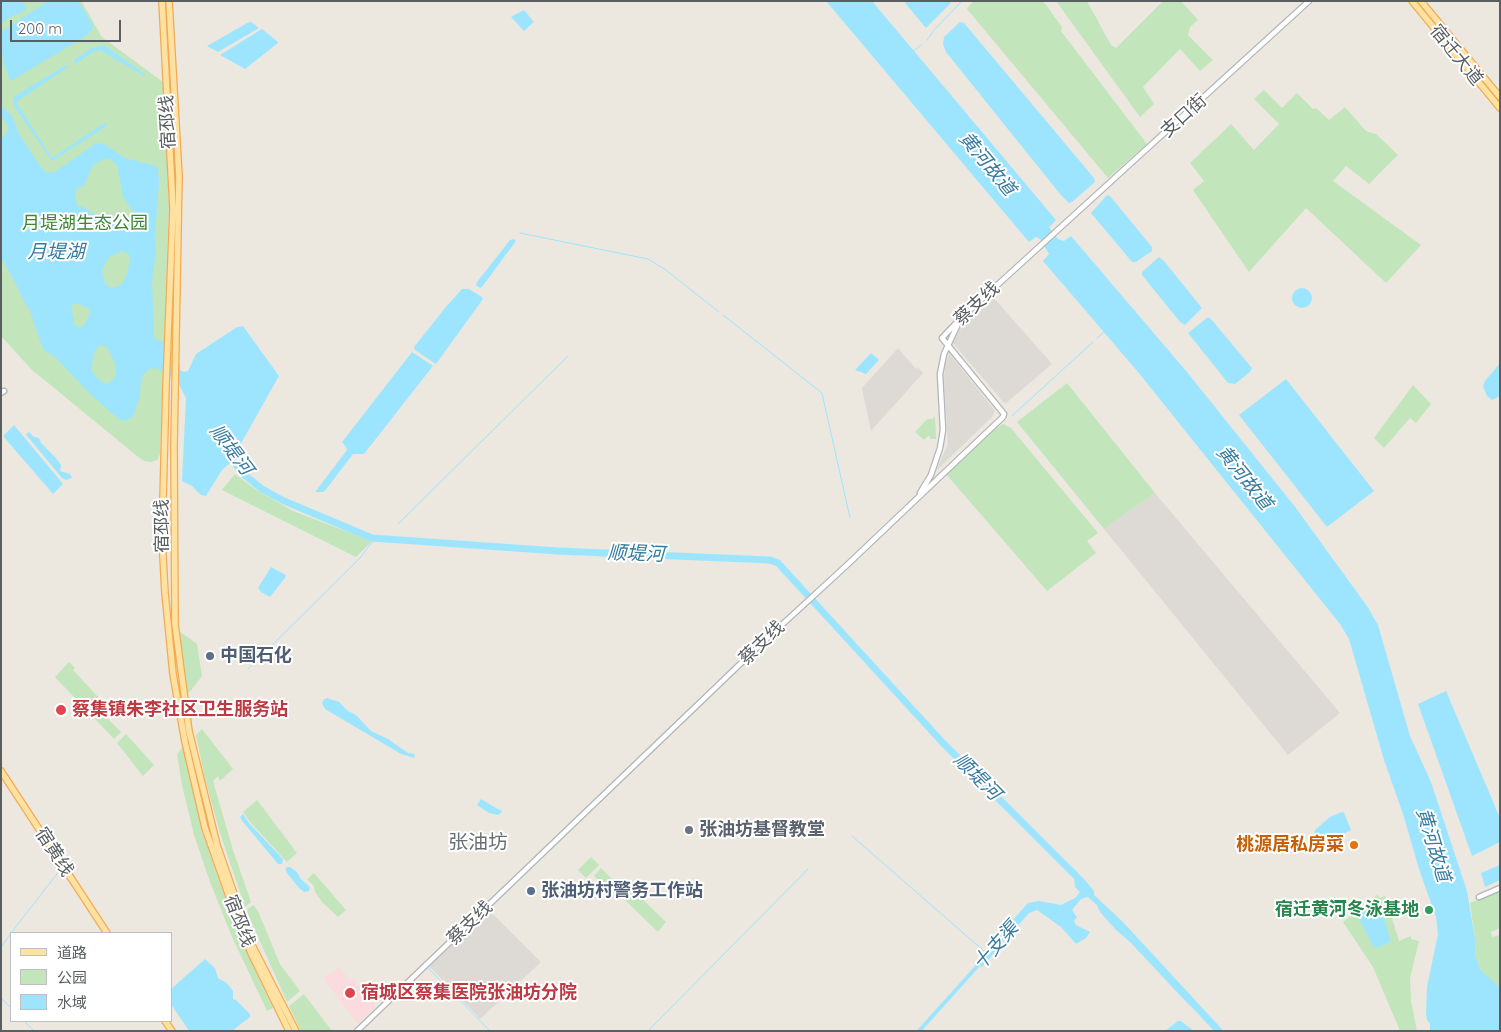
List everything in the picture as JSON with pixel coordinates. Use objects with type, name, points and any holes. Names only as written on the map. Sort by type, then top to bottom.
[{"type":"main road","name":"宿邳线","points":[[162,1],[174,208],[166,375],[162,538],[168,631],[173,674],[180,720],[206,828],[231,902],[251,953],[289,1031]]},
{"type":"main road","name":"宿邳线","points":[[169,1],[180,176],[175,359],[175,622],[189,731],[218,845],[251,943],[296,1031]]},
{"type":"main road","name":"宿迁大道","points":[[1412,1],[1500,108]]},
{"type":"main road","name":"宿迁大道","points":[[1421,1],[1500,97]]},
{"type":"main road","name":"宿黄线","points":[[1,771],[106,932]]},
{"type":"street","name":"支口街","points":[[1037,250],[1309,1]]},
{"type":"street","name":"蔡支线","points":[[357,1031],[803,604],[913,503],[1004,414],[942,338],[1037,250]]},
{"type":"street","points":[[913,503],[931,475],[940,448],[943,430],[940,374],[948,345],[958,324],[965,315]]},
{"type":"street","points":[[1479,897],[1500,888]]},
{"type":"shaded area","points":[[994,298],[1052,364],[1005,404],[952,342],[963,325]]},
{"type":"shaded area","points":[[898,348],[916,369],[918,367],[923,373],[871,431],[862,388]]},
{"type":"shaded area","points":[[949,353],[995,411],[992,417],[936,471],[948,444],[944,380],[945,364]]},
{"type":"shaded area","points":[[1155,493],[1340,713],[1288,755],[1104,529]]},
{"type":"shaded area","points":[[488,909],[541,962],[480,1019],[429,966]]},
{"type":"shaded area","name":"宿城区蔡集医院张油坊分院","points":[[339,967],[350,980],[353,978],[376,1006],[357,1023],[323,978]]},
{"type":"green space","name":"月堤湖生态公园","points":[[1,1],[81,1],[102,37],[163,82],[169,205],[160,454],[157,460],[151,462],[144,461],[137,456],[31,369],[1,336]]},
{"type":"green space","points":[[973,1],[1043,1],[1062,27],[1061,31],[1147,144],[1108,178],[967,9]]},
{"type":"green space","points":[[1056,1],[1087,1],[1111,45],[1116,48],[1163,1],[1181,1],[1198,20],[1190,27],[1188,35],[1213,60],[1200,71],[1180,49],[1143,87],[1154,104],[1140,117]]},
{"type":"green space","points":[[1264,90],[1282,108],[1297,93],[1313,109],[1316,108],[1329,120],[1345,107],[1366,131],[1376,134],[1398,155],[1369,184],[1346,166],[1333,181],[1421,245],[1386,283],[1306,208],[1249,272],[1193,190],[1204,181],[1190,163],[1231,124],[1254,150],[1279,124],[1254,99]]},
{"type":"green space","points":[[1067,383],[1155,493],[1104,529],[1017,422]]},
{"type":"green space","points":[[1413,385],[1431,404],[1416,423],[1410,418],[1384,448],[1374,438]]},
{"type":"green space","points":[[935,417],[936,439],[930,439],[930,436],[928,436],[924,440],[915,432],[927,419],[933,419]]},
{"type":"green space","points":[[1003,424],[1011,428],[1098,533],[1087,541],[1096,553],[1047,591],[946,474],[996,428]]},
{"type":"green space","points":[[235,474],[255,489],[293,511],[372,541],[356,557],[222,490]]},
{"type":"green space","points":[[179,631],[197,644],[202,676],[188,694]]},
{"type":"green space","points":[[69,662],[75,668],[73,670],[100,699],[94,705],[121,732],[114,739],[55,677]]},
{"type":"green space","points":[[202,729],[233,769],[220,781],[218,776],[213,781],[233,850],[251,902],[245,907],[220,833],[205,779],[196,735]]},
{"type":"green space","points":[[126,734],[154,765],[143,776],[117,743]]},
{"type":"green space","points":[[183,747],[201,822],[217,875],[248,955],[273,1008],[267,1011],[232,937],[194,835],[177,754]]},
{"type":"green space","points":[[257,800],[297,853],[287,862],[243,812]]},
{"type":"green space","points":[[591,857],[599,865],[586,878],[578,870]]},
{"type":"green space","points":[[601,868],[618,885],[610,892],[594,876]]},
{"type":"green space","points":[[314,873],[346,910],[338,917],[323,903],[315,892],[314,886],[307,879]]},
{"type":"green space","points":[[633,890],[666,922],[658,932],[625,900]]},
{"type":"green space","points":[[1500,891],[1500,923],[1498,929],[1491,932],[1492,937],[1500,935],[1500,988],[1498,989],[1480,969],[1475,954],[1476,945],[1470,903]]},
{"type":"green space","points":[[1377,895],[1380,898],[1385,896],[1399,941],[1411,936],[1411,939],[1419,941],[1410,978],[1411,1001],[1417,1031],[1400,1031],[1373,967],[1343,922]]},
{"type":"green space","points":[[253,905],[258,911],[280,964],[300,991],[287,1002],[247,912]]},
{"type":"green space","points":[[304,994],[332,1031],[301,1031],[289,1006]]},
{"type":"water","points":[[1,1],[22,1],[27,10],[10,17],[1,24]]},
{"type":"water","points":[[48,1],[78,1],[93,25],[92,30],[86,36],[11,81],[5,68],[1,47],[1,32]]},
{"type":"water","name":"黄河故道","points":[[826,1],[872,1],[1056,220],[1049,227],[1058,239],[1064,241],[1071,236],[1187,372],[1296,508],[1367,606],[1378,625],[1410,736],[1431,782],[1467,891],[1476,945],[1475,954],[1480,969],[1500,988],[1500,1031],[1430,1031],[1430,1023],[1427,1020],[1426,1013],[1427,987],[1438,934],[1436,917],[1384,760],[1349,639],[1340,624],[1138,372],[1043,261],[1049,254],[1040,239],[1036,237],[1029,242]]},
{"type":"water","points":[[907,1],[949,1],[951,3],[926,28],[905,3]]},
{"type":"water","points":[[524,10],[534,22],[524,31],[511,17]]},
{"type":"water","points":[[249,22],[259,28],[218,52],[207,46]]},
{"type":"water","points":[[960,22],[964,23],[1094,178],[1095,182],[1072,202],[1069,203],[1060,194],[946,52],[943,44],[944,37]]},
{"type":"water","points":[[262,29],[278,43],[245,69],[220,55]]},
{"type":"water","points":[[104,45],[145,75],[100,50],[93,52],[77,63],[74,62],[74,60],[92,48]]},
{"type":"water","points":[[66,65],[68,67],[16,102],[52,158],[103,124],[108,123],[105,127],[52,161],[15,107],[13,101],[15,96]]},
{"type":"water","name":"月堤湖","points":[[1,106],[12,116],[20,136],[46,172],[52,173],[56,171],[96,143],[104,144],[125,158],[156,166],[158,168],[159,182],[155,235],[156,251],[152,280],[154,338],[165,343],[180,365],[180,370],[184,372],[188,371],[196,354],[237,327],[243,326],[279,376],[230,463],[222,470],[206,496],[201,495],[192,486],[182,481],[186,398],[177,381],[159,369],[152,368],[148,370],[141,378],[140,396],[133,416],[126,421],[120,420],[89,393],[56,358],[43,349],[30,311],[1,257],[1,140],[9,128],[1,115]],"holes":[[[104,159],[110,159],[117,165],[123,197],[135,214],[135,220],[129,224],[123,224],[93,214],[84,207],[77,206],[75,194],[77,188],[84,186],[93,165]],[[122,251],[130,255],[128,271],[124,281],[119,286],[111,288],[105,284],[102,271],[111,256]],[[73,304],[79,304],[91,310],[82,327],[77,327],[74,324],[71,309]],[[100,345],[107,347],[116,366],[114,379],[107,384],[99,380],[91,370],[94,352]]]},
{"type":"water","points":[[1107,195],[1110,196],[1152,247],[1152,251],[1136,262],[1132,262],[1091,213]]},
{"type":"water","points":[[514,239],[516,241],[482,287],[480,288],[476,285],[510,240]]},
{"type":"water","points":[[1159,257],[1202,308],[1185,325],[1180,322],[1142,275],[1142,272]]},
{"type":"water","points":[[1302,288],[1309,291],[1312,298],[1309,305],[1302,308],[1295,305],[1292,298],[1295,291]]},
{"type":"water","points":[[462,289],[469,289],[483,299],[436,364],[415,350],[414,347]]},
{"type":"water","points":[[1208,317],[1252,368],[1250,372],[1235,384],[1228,383],[1188,333]]},
{"type":"water","points":[[412,352],[433,366],[364,454],[353,454],[324,492],[315,492],[347,450],[342,442]]},
{"type":"water","points":[[871,353],[879,360],[866,374],[855,370]]},
{"type":"water","points":[[1500,363],[1500,396],[1492,400],[1487,396],[1483,386]]},
{"type":"water","points":[[1286,379],[1374,491],[1327,527],[1239,415]]},
{"type":"water","points":[[14,425],[63,484],[53,494],[3,436]]},
{"type":"water","points":[[29,432],[34,437],[39,438],[41,443],[56,458],[61,465],[60,471],[70,474],[72,478],[66,480],[62,478],[28,437],[26,434]]},
{"type":"water","points":[[271,567],[286,575],[270,597],[258,588]]},
{"type":"water","points":[[1446,691],[1500,818],[1500,842],[1472,856],[1418,704]]},
{"type":"water","points":[[327,698],[339,702],[348,711],[356,715],[371,731],[388,739],[408,753],[415,754],[414,758],[401,754],[325,709],[322,703]]},
{"type":"water","points":[[481,799],[502,811],[501,813],[498,815],[489,813],[477,805]]},
{"type":"water","points":[[1342,812],[1351,830],[1325,843],[1319,841],[1314,835],[1315,830],[1330,817]]},
{"type":"water","points":[[243,814],[283,859],[282,864],[278,864],[243,822],[240,817]]},
{"type":"water","points":[[1500,865],[1500,880],[1485,887],[1481,873]]},
{"type":"water","points":[[287,867],[297,872],[301,879],[310,887],[309,891],[304,892],[299,888],[287,873],[285,869]]},
{"type":"water","points":[[1072,867],[1094,891],[1094,895],[1122,921],[1196,1001],[1190,1006],[1131,943],[1115,929],[1100,912],[1097,905],[1088,897],[1081,899],[1072,910],[1077,917],[1074,921],[1076,925],[1090,932],[1086,938],[1076,944],[1061,927],[1037,910],[1029,913],[982,967],[976,961],[1028,903],[1039,901],[1061,905],[1075,898],[1080,892],[1075,887],[1074,877],[1068,871]]},
{"type":"water","points":[[1377,901],[1391,941],[1377,948],[1373,946],[1358,916]]},
{"type":"water","points":[[205,959],[215,968],[218,978],[227,983],[233,991],[233,999],[250,1014],[250,1017],[232,1031],[189,1031],[172,1006],[172,988]]},
{"type":"water","points":[[1178,1021],[1181,1021],[1194,1031],[1165,1031]]},
{"type":"waterway","points":[[927,40],[962,1]]},
{"type":"waterway","points":[[912,52],[921,45]]},
{"type":"waterway","points":[[520,233],[648,259],[666,270],[719,312]]},
{"type":"waterway","points":[[723,315],[822,393],[850,518]]},
{"type":"waterway","points":[[1097,338],[1104,332]]},
{"type":"waterway","points":[[1012,416],[1093,342]]},
{"type":"waterway","points":[[398,524],[568,356]]},
{"type":"waterway","name":"顺堤河","points":[[227,452],[243,474],[262,489],[284,501],[372,538],[558,551],[770,560],[778,563],[943,743],[1075,875]]},
{"type":"waterway","points":[[248,669],[360,558],[375,538]]},
{"type":"waterway","points":[[852,836],[985,952]]},
{"type":"waterway","points":[[648,1031],[808,869]]},
{"type":"waterway","points":[[12,932],[60,870]]},
{"type":"waterway","points":[[1,947],[10,934]]},
{"type":"waterway","name":"十支渠","points":[[919,1031],[982,961]]},
{"type":"waterway","points":[[428,968],[490,1031]]},
{"type":"waterway","name":"顺堤河","points":[[1187,997],[1219,1031]]},
{"type":"waterway","points":[[1,998],[10,1007]]},
{"type":"waterway","points":[[25,1022],[34,1031]]},
{"type":"place","name":"中国石化","points":[[210,656]]},
{"type":"place","name":"蔡集镇朱李社区卫生服务站","points":[[61,710]]},
{"type":"place","name":"张油坊基督教堂","points":[[689,830]]},
{"type":"place","name":"桃源居私房菜","points":[[1354,845]]},
{"type":"place","name":"张油坊村警务工作站","points":[[531,891]]},
{"type":"place","name":"宿迁黄河冬泳基地","points":[[1429,910]]},
{"type":"place","name":"宿城区蔡集医院张油坊分院","points":[[350,993]]},
{"type":"district","name":"张油坊","points":[[478,843]]}]
